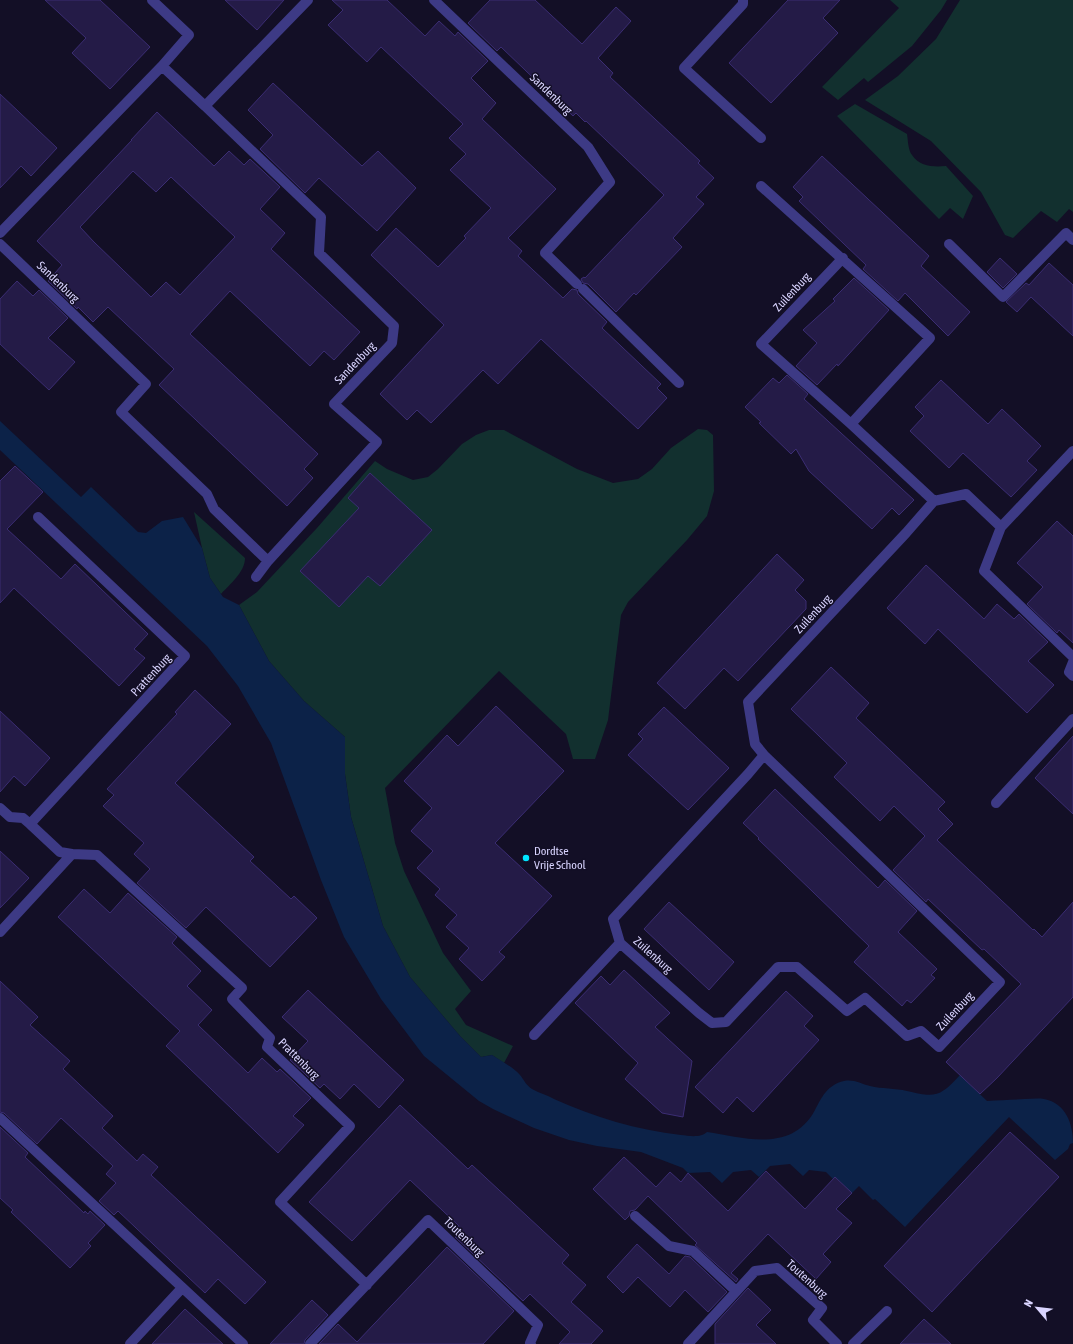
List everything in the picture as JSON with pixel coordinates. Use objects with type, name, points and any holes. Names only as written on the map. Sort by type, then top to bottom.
[{"type":"street","points":[[0,233],[162,66],[189,35],[152,0]]},
{"type":"street","points":[[205,106],[308,0]]},
{"type":"street","name":"Sandenburg","points":[[434,0],[588,147],[610,182],[545,253],[679,383]]},
{"type":"street","points":[[743,0],[743,4],[684,68],[761,138]]},
{"type":"street","name":"Sandenburg","points":[[162,66],[321,217],[319,253],[394,326],[392,343],[334,404],[376,442],[268,561],[256,577]]},
{"type":"street","points":[[761,186],[843,258],[930,338],[851,424]]},
{"type":"street","points":[[949,244],[1003,297],[1066,233],[1073,240]]},
{"type":"street","name":"Sandenburg","points":[[0,244],[146,384],[121,412],[207,494],[214,509],[268,561]]},
{"type":"street","name":"Zuilenburg","points":[[764,755],[612,919],[620,943],[698,1014],[712,1023],[726,1022],[778,967],[797,967],[846,1011],[864,998],[907,1036],[921,1031],[939,1047],[1000,982],[754,744],[748,702],[934,501],[851,424],[761,344],[843,258]]},
{"type":"street","points":[[1073,451],[1001,526],[984,571],[1073,657]]},
{"type":"street","points":[[934,501],[966,494],[1001,526]]},
{"type":"street","name":"Prattenburg","points":[[30,824],[185,656],[38,518]]},
{"type":"street","points":[[1073,662],[1069,672],[1073,676]]},
{"type":"street","points":[[996,803],[1073,719]]},
{"type":"street","name":"Prattenburg","points":[[0,808],[10,817],[23,818],[60,852],[97,856],[242,988],[232,999],[270,1038],[267,1047],[350,1126],[280,1202],[368,1285]]},
{"type":"street","points":[[0,932],[72,854]]},
{"type":"street","name":"Zuilenburg","points":[[534,1035],[620,943]]},
{"type":"street","points":[[0,1118],[243,1344]]},
{"type":"street","points":[[635,1216],[669,1246],[693,1251],[736,1291]]},
{"type":"street","name":"Toutenburg","points":[[310,1344],[368,1285],[428,1220],[538,1325],[530,1343],[531,1344]]},
{"type":"street","name":"Toutenburg","points":[[688,1344],[755,1271],[778,1268],[822,1308],[813,1320],[837,1344]]},
{"type":"street","points":[[130,1344],[182,1288]]},
{"type":"street","points":[[853,1344],[888,1311]]},
{"type":"green space","points":[[890,0],[947,0],[941,10],[912,46],[868,82],[864,78],[838,100],[822,87],[899,8]]},
{"type":"green space","points":[[960,0],[1073,0],[1073,212],[1069,209],[1057,222],[1041,211],[1013,238],[1005,235],[981,192],[931,141],[865,100],[898,76],[936,39]]},
{"type":"green space","points":[[855,104],[907,134],[911,153],[919,162],[932,166],[946,166],[973,196],[963,219],[950,208],[939,219],[837,116]]},
{"type":"green space","points":[[698,429],[707,430],[713,435],[714,491],[707,516],[687,540],[628,602],[621,615],[608,720],[595,759],[573,759],[566,734],[499,671],[385,788],[395,843],[404,871],[443,953],[471,991],[455,1009],[466,1025],[513,1046],[504,1063],[492,1055],[481,1057],[460,1036],[410,977],[383,926],[351,817],[345,774],[345,737],[304,701],[269,661],[239,605],[257,592],[317,528],[375,461],[387,469],[413,480],[428,477],[438,469],[462,444],[476,435],[489,430],[504,430],[577,469],[613,483],[638,479],[652,469],[671,448]]},
{"type":"green space","points":[[194,512],[245,558],[243,568],[240,573],[221,594],[210,578]]},
{"type":"water","points":[[0,421],[81,497],[91,487],[138,532],[146,533],[162,521],[183,517],[202,548],[210,578],[223,597],[239,605],[269,661],[304,701],[345,737],[345,774],[351,817],[383,926],[410,977],[460,1036],[481,1057],[492,1055],[507,1064],[520,1075],[532,1089],[569,1106],[616,1122],[665,1133],[698,1136],[707,1132],[752,1139],[781,1137],[794,1132],[805,1124],[826,1092],[833,1085],[844,1081],[931,1095],[942,1092],[960,1075],[987,1101],[1044,1099],[1052,1101],[1067,1115],[1072,1129],[1073,1143],[1070,1144],[1068,1149],[1055,1160],[1009,1117],[905,1227],[859,1186],[852,1193],[835,1177],[833,1179],[826,1172],[809,1170],[803,1176],[790,1164],[770,1166],[759,1177],[751,1170],[733,1172],[722,1183],[710,1172],[688,1173],[683,1168],[641,1152],[597,1146],[569,1140],[534,1128],[479,1101],[424,1056],[381,999],[344,937],[321,880],[271,743],[238,686],[207,646],[0,450]]},
{"type":"building","points":[[45,0],[100,0],[150,47],[110,89],[72,53],[86,38]]},
{"type":"building","points":[[225,0],[284,0],[257,30]]},
{"type":"building","points":[[332,0],[387,0],[425,36],[439,21],[455,36],[458,32],[488,61],[471,78],[496,103],[482,119],[556,189],[508,238],[522,251],[518,256],[563,298],[572,289],[577,290],[578,294],[607,322],[602,328],[661,384],[657,388],[667,398],[638,429],[541,339],[498,384],[483,370],[431,423],[417,410],[407,420],[380,394],[444,325],[371,255],[396,228],[438,267],[466,238],[464,236],[491,208],[450,170],[466,154],[449,138],[463,124],[381,47],[367,62],[328,25],[343,10]]},
{"type":"building","points":[[490,0],[535,0],[582,44],[616,7],[631,21],[598,58],[613,73],[610,77],[700,161],[698,163],[714,178],[696,197],[704,204],[673,238],[682,247],[636,295],[634,293],[616,312],[588,284],[583,283],[581,279],[584,277],[585,278],[664,195],[586,121],[585,122],[576,113],[573,116],[501,47],[497,51],[468,23]]},
{"type":"building","points":[[788,0],[840,0],[823,18],[838,33],[771,103],[729,63]]},
{"type":"building","points":[[273,83],[362,166],[378,151],[416,188],[377,231],[319,178],[305,193],[260,149],[273,135],[248,110]]},
{"type":"building","points":[[0,94],[57,148],[31,176],[21,166],[0,188]]},
{"type":"building","points":[[157,112],[214,166],[229,151],[244,165],[250,159],[280,187],[260,209],[285,233],[271,249],[360,332],[334,360],[324,351],[310,366],[230,291],[190,334],[318,454],[304,469],[313,478],[287,506],[159,385],[174,369],[108,307],[93,322],[48,281],[62,265],[37,241]],"holes":[[[133,171],[156,192],[171,177],[235,237],[180,295],[166,282],[151,297],[80,227]]]},
{"type":"building","points":[[822,156],[929,256],[921,266],[970,312],[948,336],[905,293],[898,301],[863,269],[866,265],[799,201],[803,197],[793,187]]},
{"type":"building","points":[[1000,258],[1017,274],[1003,288],[987,272]]},
{"type":"building","points":[[1049,263],[1073,285],[1073,336],[1031,297],[1017,312],[1006,302],[1026,283],[1029,285]]},
{"type":"building","points":[[854,278],[889,310],[838,366],[837,364],[817,385],[796,366],[817,343],[803,330],[835,301],[833,299]]},
{"type":"building","points":[[17,281],[33,296],[39,290],[68,318],[48,338],[75,362],[49,390],[0,344],[0,299]]},
{"type":"building","points":[[787,375],[808,394],[804,399],[914,500],[899,515],[892,508],[872,529],[809,471],[796,449],[791,454],[745,407],[773,378],[779,383]]},
{"type":"building","points":[[941,380],[988,424],[1002,409],[1041,446],[1027,461],[1037,470],[1011,497],[963,453],[949,468],[910,431],[924,416],[915,407]]},
{"type":"building","points":[[15,466],[43,492],[7,529],[61,579],[75,564],[148,634],[134,649],[145,658],[119,686],[14,588],[0,603],[0,481]]},
{"type":"building","points":[[370,473],[432,530],[380,586],[368,576],[339,607],[300,571],[359,508],[348,498]]},
{"type":"building","points":[[1057,521],[1073,536],[1073,643],[1059,630],[1057,633],[1027,604],[1043,587],[1017,563]]},
{"type":"building","points":[[777,554],[804,580],[795,590],[806,601],[806,609],[738,681],[724,668],[685,709],[657,683]]},
{"type":"building","points":[[926,565],[984,619],[997,604],[1014,619],[1019,614],[1048,642],[1028,661],[1054,685],[1027,713],[938,629],[925,644],[887,608]]},
{"type":"building","points":[[831,667],[869,703],[856,718],[945,802],[938,809],[953,824],[937,840],[1042,937],[1073,902],[1073,997],[980,1094],[946,1062],[1021,984],[984,949],[982,950],[928,899],[926,902],[893,870],[925,836],[894,806],[880,821],[834,777],[847,763],[791,709]]},
{"type":"building","points":[[195,690],[231,724],[175,783],[254,857],[250,861],[291,899],[294,896],[317,918],[270,967],[206,907],[186,928],[137,883],[150,869],[134,854],[144,843],[103,806],[114,795],[107,789],[177,714],[175,712]]},
{"type":"building","points":[[496,706],[564,771],[495,843],[552,896],[499,952],[505,957],[482,981],[459,959],[469,948],[446,927],[457,915],[435,895],[440,889],[417,868],[433,851],[411,831],[432,808],[404,781],[447,735],[458,746]]},
{"type":"building","points":[[664,707],[729,768],[688,810],[628,755],[643,739],[638,734]]},
{"type":"building","points":[[0,711],[50,758],[25,786],[14,776],[0,792]]},
{"type":"building","points":[[1073,736],[1073,814],[1035,778]]},
{"type":"building","points":[[775,789],[878,888],[885,880],[917,911],[898,932],[937,969],[931,975],[935,978],[911,1003],[907,1000],[902,1006],[854,962],[869,946],[743,823]]},
{"type":"building","points":[[0,851],[29,878],[0,908]]},
{"type":"building","points":[[84,889],[110,913],[128,893],[177,937],[172,943],[201,971],[187,986],[212,1010],[198,1025],[248,1073],[262,1058],[277,1072],[280,1069],[311,1098],[293,1116],[304,1125],[278,1153],[166,1046],[180,1031],[58,917]]},
{"type":"building","points":[[669,902],[734,962],[709,990],[644,929]]},
{"type":"building","points":[[624,970],[670,1013],[655,1027],[692,1061],[683,1117],[662,1113],[625,1079],[638,1063],[575,1003],[601,976],[610,985]]},
{"type":"building","points":[[0,981],[38,1017],[30,1025],[70,1061],[63,1069],[113,1116],[102,1128],[137,1161],[143,1154],[158,1167],[151,1175],[266,1282],[245,1304],[218,1279],[205,1293],[118,1211],[114,1215],[99,1201],[116,1183],[106,1174],[113,1166],[61,1118],[37,1144],[4,1113],[0,1112]]},
{"type":"building","points":[[308,990],[404,1080],[379,1108],[354,1084],[340,1099],[324,1084],[320,1088],[290,1060],[308,1041],[282,1017]]},
{"type":"building","points":[[786,991],[813,1016],[804,1026],[819,1040],[753,1112],[737,1097],[723,1113],[695,1087]]},
{"type":"building","points":[[400,1105],[468,1169],[472,1165],[569,1255],[562,1263],[586,1285],[571,1302],[603,1331],[591,1344],[559,1344],[570,1332],[530,1294],[523,1301],[455,1237],[459,1233],[456,1230],[459,1226],[410,1180],[352,1241],[309,1202]]},
{"type":"building","points":[[0,1127],[28,1153],[25,1157],[84,1213],[85,1211],[88,1214],[90,1211],[105,1225],[88,1243],[91,1246],[70,1268],[11,1212],[13,1210],[0,1198]]},
{"type":"building","points":[[1010,1132],[1059,1177],[932,1312],[884,1266]]},
{"type":"building","points":[[624,1157],[656,1187],[670,1172],[681,1182],[688,1173],[728,1211],[766,1171],[805,1209],[835,1177],[852,1193],[836,1209],[852,1223],[823,1254],[831,1262],[816,1279],[768,1234],[731,1273],[738,1279],[736,1282],[695,1245],[697,1243],[648,1196],[635,1210],[630,1211],[629,1216],[625,1220],[593,1189]]},
{"type":"building","points":[[637,1244],[669,1274],[685,1256],[690,1257],[727,1292],[708,1312],[685,1290],[670,1307],[638,1277],[623,1293],[607,1277]]},
{"type":"building","points":[[447,1247],[514,1311],[483,1344],[319,1344],[338,1324],[357,1342]]},
{"type":"building","points":[[748,1288],[771,1310],[756,1325],[776,1344],[715,1344],[715,1324]]},
{"type":"building","points":[[312,1300],[328,1315],[305,1340],[304,1344],[270,1344]]},
{"type":"building","points":[[185,1309],[223,1344],[152,1344]]},
{"type":"building","points":[[924,1319],[951,1344],[900,1344]]},
{"type":"place","name":"Dordtse Vrije School","points":[[526,858]]}]
